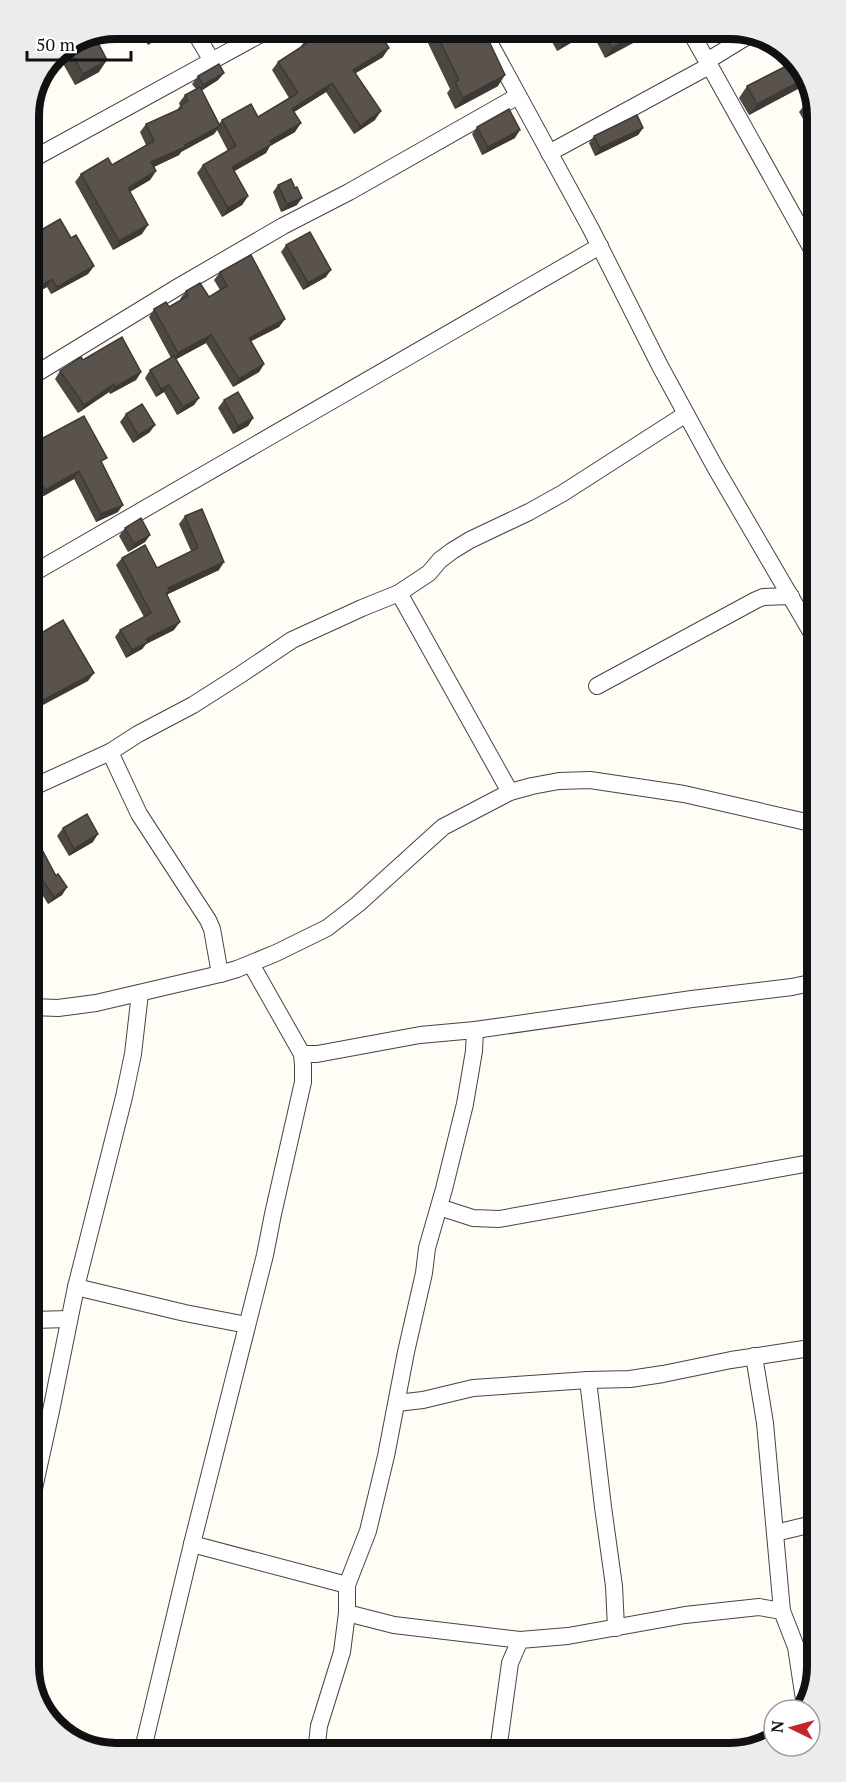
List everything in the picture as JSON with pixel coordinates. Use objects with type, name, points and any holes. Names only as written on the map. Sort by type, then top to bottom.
[{"type":"street","points":[[199,39],[212,61]]},
{"type":"street","points":[[39,156],[251,39]]},
{"type":"street","points":[[487,39],[600,246],[686,414],[807,625]]},
{"type":"street","points":[[695,39],[807,240]]},
{"type":"street","points":[[549,153],[708,63],[742,40]]},
{"type":"street","points":[[39,372],[178,286],[518,96]]},
{"type":"street","points":[[39,570],[600,246]]},
{"type":"street","points":[[39,784],[110,752],[138,734],[193,705],[292,640],[399,593],[429,573],[452,551],[563,493],[686,414]]},
{"type":"street","points":[[399,593],[510,792]]},
{"type":"street","points":[[597,686],[756,600],[763,597],[791,596]]},
{"type":"street","points":[[110,752],[139,814],[208,920],[212,929],[220,974]]},
{"type":"street","points":[[39,1007],[58,1008],[96,1003],[220,974],[251,964],[327,928],[358,904],[443,827],[510,792],[532,786],[560,781],[590,780],[684,794],[807,822]]},
{"type":"street","points":[[144,1743],[265,1255],[303,1082],[302,1054],[251,964]]},
{"type":"street","points":[[302,1054],[317,1054],[420,1035],[475,1030],[807,984]]},
{"type":"street","points":[[39,1466],[76,1287],[124,1097],[133,1054],[140,993]]},
{"type":"street","points":[[317,1743],[320,1726],[342,1652],[348,1584],[368,1531],[386,1456],[424,1273],[427,1248],[465,1104],[473,1062],[475,1030]]},
{"type":"street","points":[[439,1208],[473,1218],[499,1220],[807,1164]]},
{"type":"street","points":[[76,1287],[247,1325]]},
{"type":"street","points":[[39,1320],[69,1319]]},
{"type":"street","points":[[397,1403],[423,1400],[473,1388],[663,1374],[754,1356],[807,1348]]},
{"type":"street","points":[[754,1356],[765,1423],[782,1611],[796,1647],[803,1690]]},
{"type":"street","points":[[588,1380],[614,1586],[616,1628]]},
{"type":"street","points":[[774,1533],[807,1525]]},
{"type":"street","points":[[192,1544],[348,1584]]},
{"type":"street","points":[[347,1613],[394,1624],[520,1640],[568,1636],[685,1616],[759,1607],[782,1611]]},
{"type":"street","points":[[499,1743],[510,1663],[520,1640]]},
{"type":"building","points":[[308,39],[383,39],[389,48],[353,70],[381,111],[360,126],[332,83],[292,109],[301,123],[270,141],[272,144],[232,167],[248,196],[228,208],[203,165],[236,146],[222,120],[251,104],[258,117],[298,93],[278,62],[309,42]]},
{"type":"building","points":[[439,39],[483,39],[484,41],[488,39],[505,75],[463,98],[455,82],[459,80]]},
{"type":"building","points":[[607,39],[629,39],[612,48]]},
{"type":"building","points":[[97,41],[107,60],[83,74],[72,53]]},
{"type":"building","points":[[219,64],[224,73],[203,85],[198,76]]},
{"type":"building","points":[[788,65],[799,82],[757,104],[747,86]]},
{"type":"building","points":[[200,87],[220,126],[185,147],[151,162],[156,171],[128,188],[148,225],[119,241],[81,174],[108,158],[112,165],[154,141],[146,124],[182,108],[181,105],[188,101],[185,95]]},
{"type":"building","points":[[509,109],[520,130],[488,147],[477,127]]},
{"type":"building","points":[[637,115],[643,128],[600,148],[594,136]]},
{"type":"building","points":[[291,179],[302,198],[287,204],[278,185]]},
{"type":"building","points":[[60,219],[71,238],[76,235],[94,266],[57,287],[52,279],[39,287],[39,231]]},
{"type":"building","points":[[310,232],[331,270],[308,283],[286,245]]},
{"type":"building","points":[[251,255],[285,319],[249,338],[264,364],[239,379],[211,335],[178,353],[154,309],[166,302],[169,307],[188,296],[186,291],[200,283],[209,297],[227,286],[220,272]]},
{"type":"building","points":[[122,337],[141,372],[115,387],[114,384],[84,405],[60,371],[81,357],[83,360]]},
{"type":"building","points":[[174,356],[199,398],[183,407],[169,385],[161,389],[150,370]]},
{"type":"building","points":[[238,392],[253,418],[238,426],[224,400]]},
{"type":"building","points":[[142,404],[155,425],[138,435],[126,414]]},
{"type":"building","points":[[84,416],[107,458],[101,461],[123,505],[101,514],[79,471],[45,490],[39,479],[39,440]]},
{"type":"building","points":[[202,509],[224,562],[168,588],[170,591],[166,593],[180,622],[146,639],[148,642],[132,650],[120,630],[151,613],[122,558],[145,545],[157,568],[198,548],[185,516]]},
{"type":"building","points":[[141,518],[150,535],[134,544],[125,528]]},
{"type":"building","points":[[63,620],[94,673],[39,702],[39,634]]},
{"type":"building","points":[[87,814],[98,834],[74,849],[63,828]]},
{"type":"building","points":[[39,844],[56,876],[58,874],[67,887],[54,897],[43,881],[39,883]]}]
